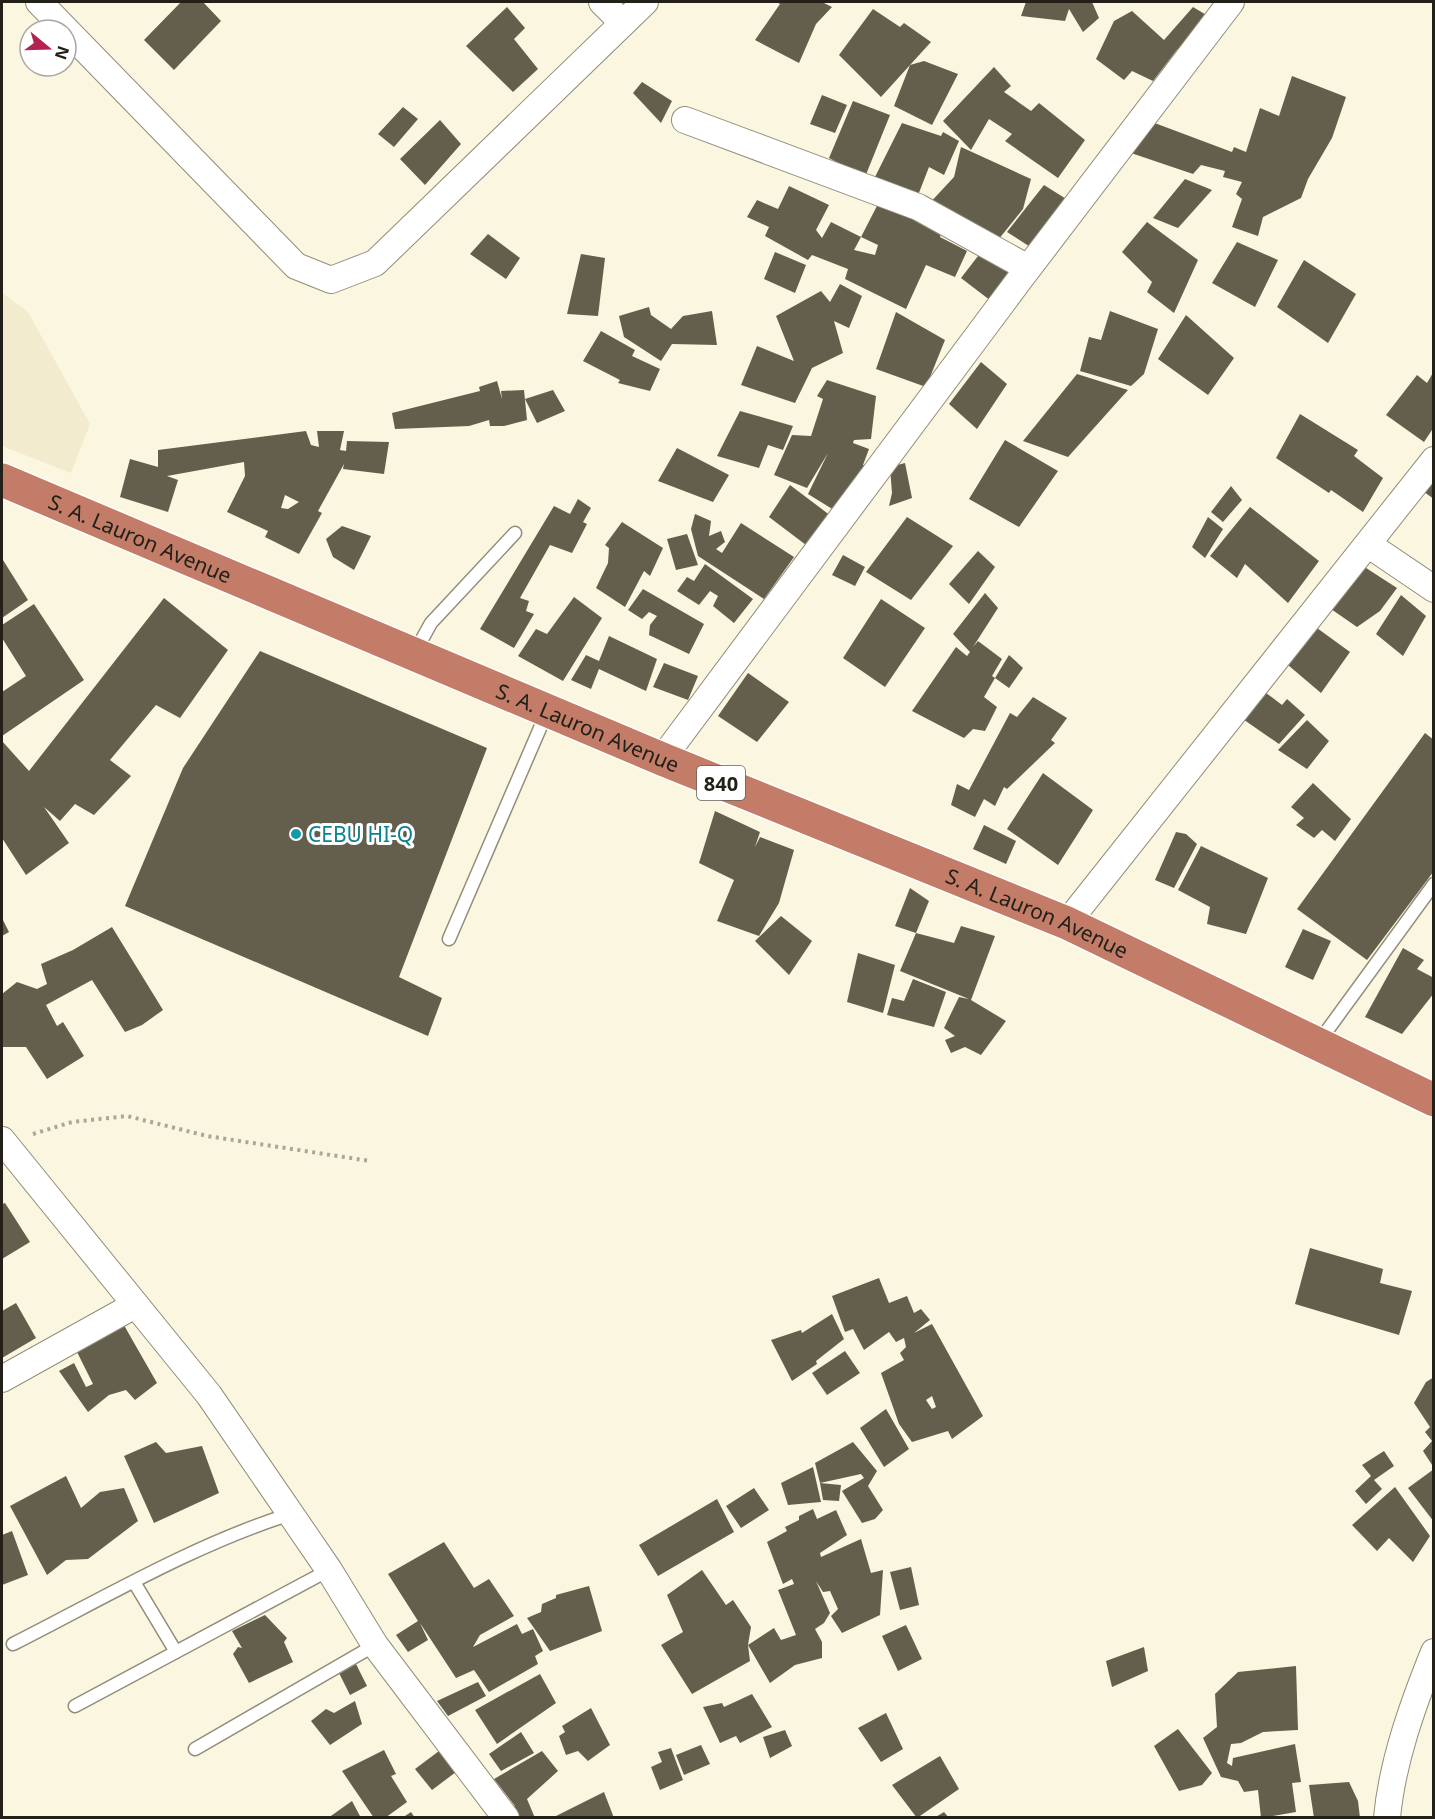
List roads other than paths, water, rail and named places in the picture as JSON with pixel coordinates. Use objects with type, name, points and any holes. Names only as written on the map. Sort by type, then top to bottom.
[{"type":"highway","name":"S. A. Lauron Avenue","points":[[4,481],[662,759],[1067,923],[1434,1100]]},
{"type":"street","points":[[39,2],[296,266],[331,280],[375,263],[645,2]]},
{"type":"street","points":[[602,2],[623,23]]},
{"type":"street","points":[[662,759],[1028,268],[1231,2]]},
{"type":"street","points":[[685,120],[918,207],[1028,268]]},
{"type":"street","points":[[1067,923],[1369,545],[1434,460]]},
{"type":"street","points":[[1369,545],[1434,590]]},
{"type":"street","points":[[2,1142],[209,1395],[330,1570],[375,1646],[506,1818]]},
{"type":"street","points":[[2,1379],[135,1305]]},
{"type":"street","points":[[1387,1818],[1390,1794],[1412,1712],[1434,1652]]},
{"type":"lane","points":[[415,653],[431,623],[515,533]]},
{"type":"lane","points":[[449,939],[547,710]]},
{"type":"lane","points":[[1317,1044],[1434,884]]},
{"type":"lane","points":[[13,1644],[134,1582],[260,1524],[291,1514]]},
{"type":"lane","points":[[75,1706],[330,1570]]},
{"type":"lane","points":[[134,1582],[176,1652]]},
{"type":"lane","points":[[195,1749],[375,1646]]},
{"type":"place","name":"CEBU HI-Q","points":[[296,834]]}]
